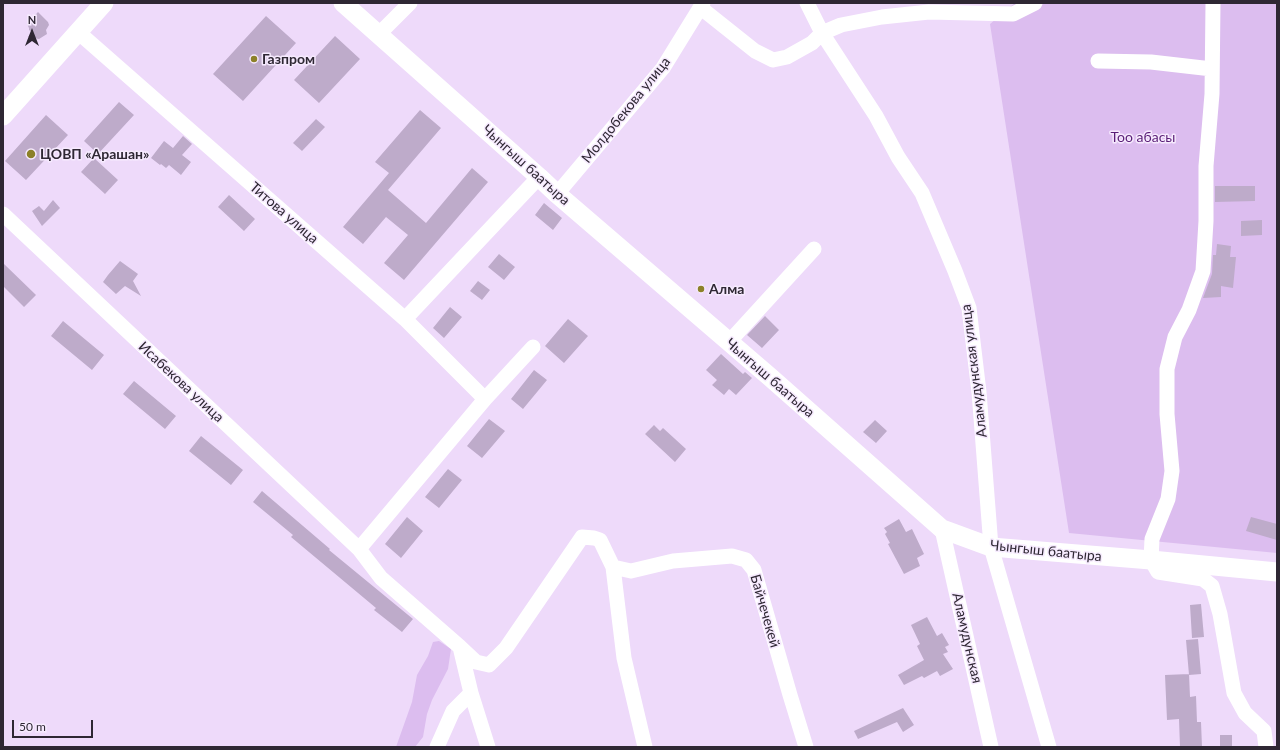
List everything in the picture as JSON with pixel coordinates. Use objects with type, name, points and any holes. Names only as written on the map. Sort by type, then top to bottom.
[{"type":"main road","points":[[3,116],[104,3]]},
{"type":"main road","name":"Чынгыш баатыра","points":[[343,3],[557,194],[729,342],[942,529],[991,547],[1277,572]]},
{"type":"street","points":[[378,34],[410,3]]},
{"type":"street","name":"Аламудунская улица","points":[[807,3],[822,32],[876,116],[898,157],[922,193],[969,308],[979,392],[991,547],[1049,747]]},
{"type":"street","points":[[702,5],[755,51],[773,60],[786,57],[812,43],[822,32],[840,25],[882,17],[929,12],[1013,14],[1035,3]]},
{"type":"street","points":[[1213,3],[1212,94],[1206,166],[1206,221],[1203,271],[1189,310],[1175,337],[1167,369],[1167,414],[1172,471],[1168,499],[1152,539],[1151,560],[1158,572],[1203,579],[1212,586],[1220,614],[1234,693],[1245,713],[1264,732],[1266,747]]},
{"type":"street","name":"Молдобекова улица","points":[[557,194],[663,68],[702,5]]},
{"type":"street","name":"Титова улица","points":[[78,32],[405,319],[485,399]]},
{"type":"street","points":[[1098,61],[1152,62],[1212,69]]},
{"type":"street","points":[[405,319],[539,177]]},
{"type":"street","name":"Исабекова улица","points":[[3,214],[359,549],[381,578],[476,662],[489,665],[506,648],[582,537],[600,540],[613,567]]},
{"type":"street","points":[[729,342],[814,250]]},
{"type":"street","points":[[359,549],[485,399],[533,347]]},
{"type":"street","name":"Аламудунская","points":[[942,529],[992,747]]},
{"type":"street","name":"Байчечекей","points":[[613,567],[631,571],[673,561],[732,556],[746,560],[754,570],[806,747]]},
{"type":"street","points":[[613,567],[624,658],[645,747]]},
{"type":"street","points":[[460,647],[471,692],[488,747]]},
{"type":"street","points":[[437,747],[454,711],[471,692]]},
{"type":"green space","name":"Тоо абасы","points":[[1015,3],[1277,3],[1277,553],[1069,533],[990,24]]},
{"type":"green space","points":[[439,641],[451,649],[448,669],[432,700],[427,714],[423,737],[415,747],[396,747],[412,702],[417,675],[428,656],[433,642]]},
{"type":"building","points":[[38,12],[49,25],[46,30],[47,34],[39,39],[28,37],[32,32],[29,30],[27,24]]},
{"type":"building","name":"Газпром","points":[[266,16],[296,43],[243,101],[213,74]]},
{"type":"building","points":[[335,36],[360,59],[319,103],[294,80]]},
{"type":"building","points":[[119,102],[134,115],[98,154],[84,141]]},
{"type":"building","points":[[420,110],[441,128],[388,190],[426,223],[472,168],[488,182],[404,280],[384,263],[408,235],[386,217],[363,244],[343,227],[389,173],[375,162]]},
{"type":"building","points":[[46,115],[68,135],[26,180],[5,161]]},
{"type":"building","points":[[316,119],[325,127],[302,151],[293,143]]},
{"type":"building","points":[[183,136],[192,144],[182,155],[191,162],[181,175],[169,165],[166,168],[151,158],[164,141],[173,148]]},
{"type":"building","points":[[94,158],[118,180],[105,194],[81,172]]},
{"type":"building","points":[[1215,186],[1255,186],[1255,201],[1215,202]]},
{"type":"building","points":[[229,195],[255,219],[244,231],[218,207]]},
{"type":"building","points":[[53,200],[60,208],[42,226],[32,211],[39,206],[44,211]]},
{"type":"building","points":[[544,203],[562,218],[553,230],[535,215]]},
{"type":"building","points":[[1262,220],[1262,235],[1241,236],[1241,221]]},
{"type":"building","points":[[1217,244],[1231,246],[1230,257],[1236,257],[1233,288],[1221,286],[1221,297],[1203,298],[1212,274],[1213,255],[1216,255]]},
{"type":"building","points":[[499,254],[515,267],[504,280],[488,267]]},
{"type":"building","points":[[120,261],[138,274],[133,281],[141,296],[125,286],[116,294],[103,282]]},
{"type":"building","points":[[3,263],[36,295],[24,307],[3,286]]},
{"type":"building","points":[[478,281],[490,290],[482,300],[470,291]]},
{"type":"building","points":[[450,307],[462,317],[444,338],[433,328]]},
{"type":"building","points":[[765,316],[779,330],[762,348],[747,335]]},
{"type":"building","points":[[568,319],[588,336],[564,363],[545,346]]},
{"type":"building","points":[[63,321],[104,355],[92,370],[51,336]]},
{"type":"building","points":[[721,354],[743,374],[745,372],[752,378],[736,395],[729,389],[724,395],[712,385],[717,380],[706,370]]},
{"type":"building","points":[[534,370],[547,380],[523,409],[511,399]]},
{"type":"building","points":[[134,381],[176,416],[165,429],[123,394]]},
{"type":"building","points":[[489,419],[505,431],[482,458],[467,446]]},
{"type":"building","points":[[875,420],[887,431],[876,443],[863,432]]},
{"type":"building","points":[[654,425],[660,431],[663,428],[686,449],[675,462],[645,434]]},
{"type":"building","points":[[201,436],[243,470],[231,485],[189,451]]},
{"type":"building","points":[[448,469],[462,480],[439,508],[425,497]]},
{"type":"building","points":[[262,491],[330,549],[329,550],[413,619],[402,632],[374,610],[376,608],[291,537],[293,535],[253,502]]},
{"type":"building","points":[[407,517],[423,531],[401,558],[385,544]]},
{"type":"building","points":[[1251,517],[1277,524],[1277,540],[1246,531]]},
{"type":"building","points":[[899,519],[906,532],[912,529],[924,554],[917,558],[920,566],[904,574],[888,544],[890,543],[885,534],[887,532],[884,528]]},
{"type":"building","points":[[1201,604],[1204,637],[1192,638],[1190,605]]},
{"type":"building","points":[[927,617],[937,636],[942,633],[949,645],[945,647],[948,652],[943,654],[953,669],[940,676],[937,671],[924,678],[922,676],[904,685],[898,675],[924,660],[917,646],[920,644],[911,625]]},
{"type":"building","points":[[1198,639],[1201,674],[1189,675],[1186,640]]},
{"type":"building","points":[[1189,674],[1190,697],[1196,696],[1197,722],[1201,722],[1202,747],[1180,747],[1179,719],[1167,720],[1165,675]]},
{"type":"building","points":[[903,708],[914,725],[903,732],[897,722],[858,739],[854,731]]},
{"type":"building","points":[[1220,735],[1232,735],[1232,747],[1220,747]]},
{"type":"place","name":"Газпром","points":[[254,59]]},
{"type":"place","name":"ЦОВП «Арашан»","points":[[31,154]]},
{"type":"place","name":"Алма","points":[[701,289]]}]
